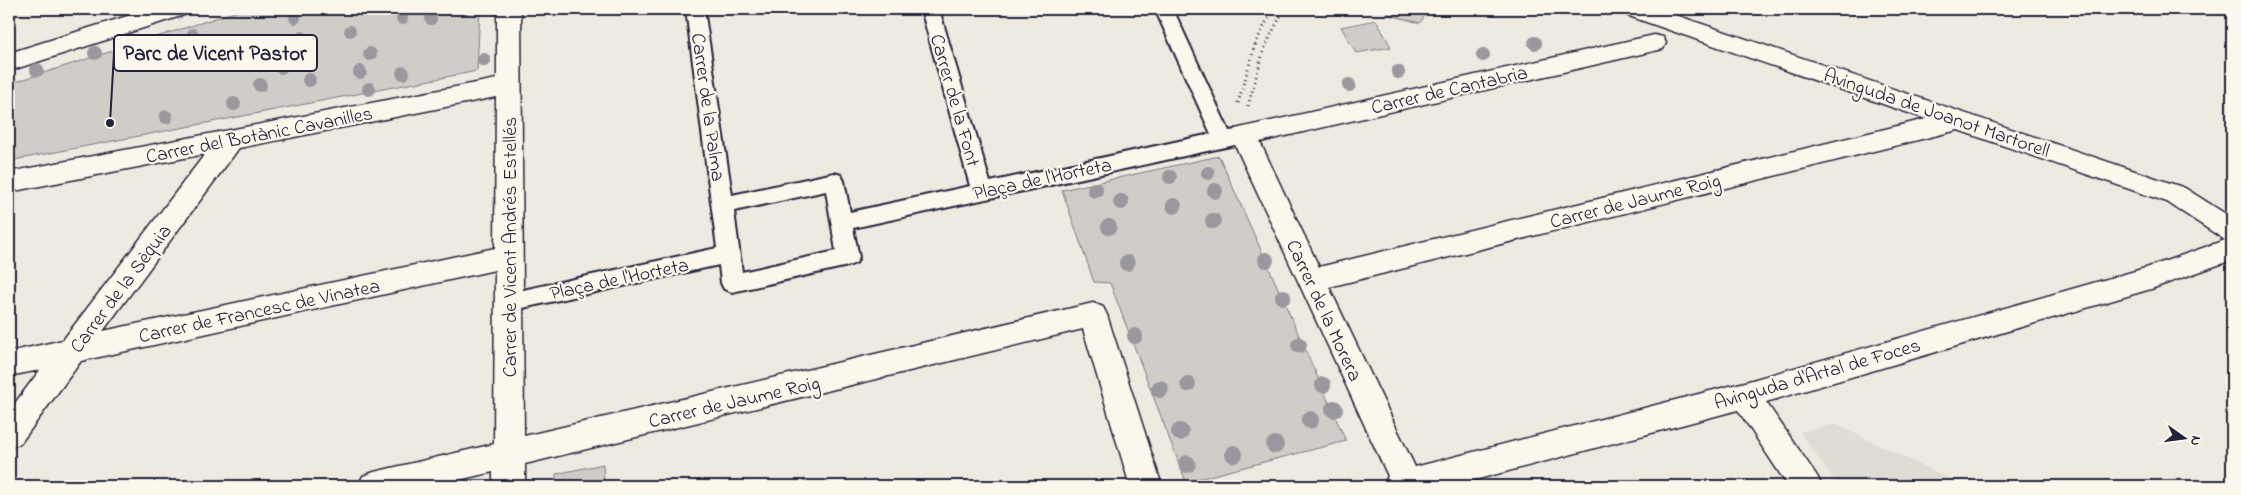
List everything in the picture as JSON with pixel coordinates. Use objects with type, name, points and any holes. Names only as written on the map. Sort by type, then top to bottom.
[{"type":"street","points":[[9,62],[176,9]]},
{"type":"street","name":"Carrer de Vicent Andrés Estellés","points":[[508,9],[510,86],[509,486]]},
{"type":"street","name":"Avinguda de Joanot Martorell","points":[[1634,9],[2167,192],[2232,232]]},
{"type":"street","name":"Carrer de Cantabria","points":[[1234,137],[1654,43]]},
{"type":"street","name":"Carrer del Botànic Cavanilles","points":[[9,182],[510,86]]},
{"type":"street","name":"Carrer de Jaume Roig","points":[[1312,280],[1958,120]]},
{"type":"street","name":"Carrer de la Morera","points":[[1234,137],[1312,280],[1405,486]]},
{"type":"street","name":"Carrer de la Sèquia","points":[[9,434],[230,140]]},
{"type":"street","name":"Avinguda d'Artal de Foces","points":[[1405,486],[1745,395],[2150,278],[2232,249]]},
{"type":"street","name":"Carrer de Francesc de Vinatea","points":[[9,364],[509,256]]},
{"type":"street","name":"Carrer de Jaume Roig","points":[[374,486],[1093,315],[1146,486]]},
{"type":"street","points":[[1745,395],[1806,486]]},
{"type":"lane","name":"Carrer de la Palma","points":[[695,9],[723,205]]},
{"type":"lane","name":"Carrer de la Font","points":[[930,9],[982,191]]},
{"type":"lane","name":"Carrer de la Morera","points":[[1164,9],[1234,137]]},
{"type":"lane","name":"Plaça de l'Horteta","points":[[841,222],[1234,137]]},
{"type":"lane","points":[[834,181],[841,222],[848,257],[732,283],[723,205],[834,181]]},
{"type":"lane","name":"Plaça de l'Horteta","points":[[509,302],[729,254]]},
{"type":"path","points":[[1234,137],[1233,124],[1247,70],[1267,19],[1273,9]]},
{"type":"path","points":[[1234,137],[1246,113],[1264,49],[1284,9]]},
{"type":"path","points":[[2229,186],[2232,170]]},
{"type":"shaded area","points":[[244,9],[480,9],[477,71],[9,161],[9,84]]},
{"type":"shaded area","points":[[1390,9],[1429,9],[1420,23],[1386,14]]},
{"type":"shaded area","points":[[1376,20],[1391,47],[1356,53],[1341,27]]},
{"type":"shaded area","points":[[1219,156],[1346,441],[1186,482],[1110,283],[1094,282],[1062,190]]},
{"type":"shaded area","points":[[1836,424],[1964,486],[1838,486],[1800,432]]},
{"type":"shaded area","points":[[603,464],[604,486],[556,486],[556,474]]},
{"type":"place","name":"Parc de Vicent Pastor","points":[[110,123]]}]
